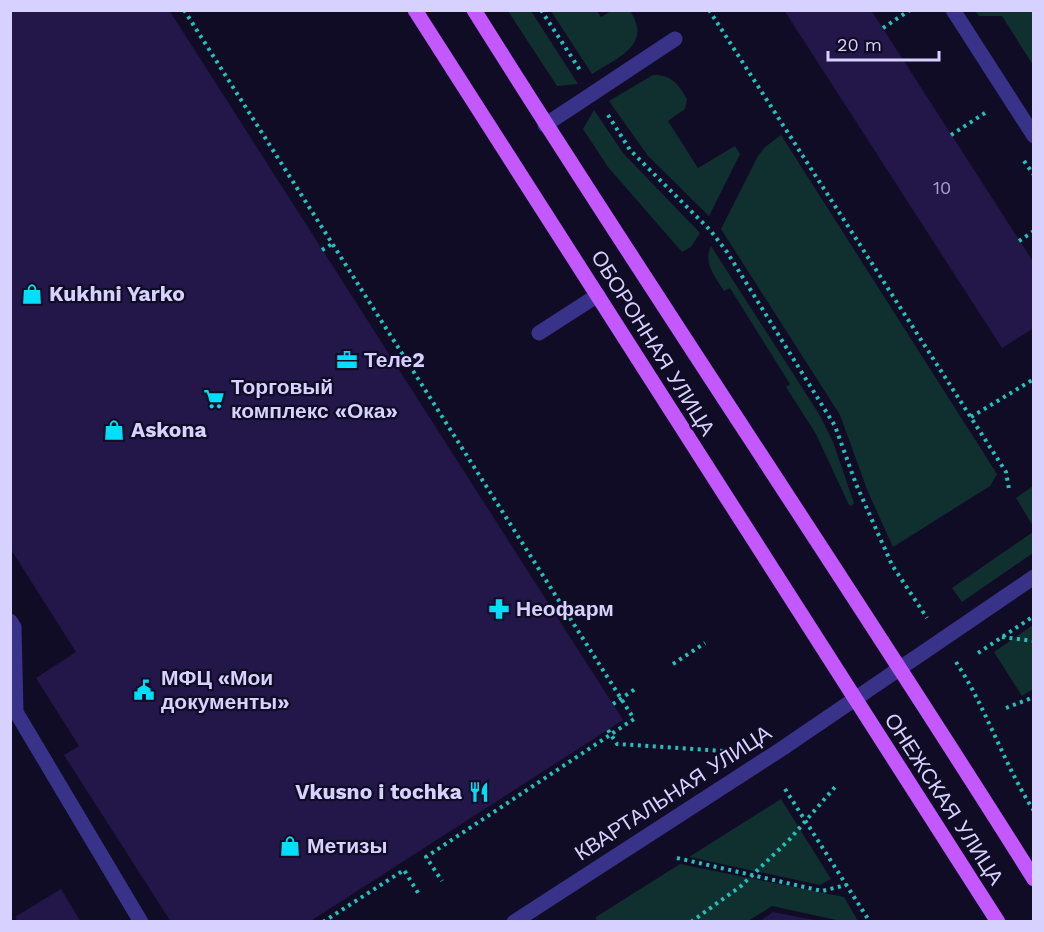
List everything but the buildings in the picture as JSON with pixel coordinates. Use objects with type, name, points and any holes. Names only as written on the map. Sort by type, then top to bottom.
[{"type":"main road","name":"ОБОРОННАЯ УЛИЦА","points":[[415,10],[855,699]]},
{"type":"main road","name":"ОБОРОННАЯ УЛИЦА","points":[[474,10],[545,125],[902,669]]},
{"type":"main road","name":"ОНЕЖСКАЯ УЛИЦА","points":[[902,669],[1034,879]]},
{"type":"main road","name":"ОНЕЖСКАЯ УЛИЦА","points":[[855,699],[998,921]]},
{"type":"street","points":[[953,10],[1034,136]]},
{"type":"street","points":[[545,125],[675,39]]},
{"type":"street","points":[[539,333],[598,295]]},
{"type":"street","name":"КВАРТАЛЬНАЯ УЛИЦА","points":[[514,921],[902,669],[1034,577]]},
{"type":"street","points":[[10,621],[14,627],[16,712],[141,921]]},
{"type":"path","points":[[184,10],[634,719],[609,732],[426,857],[442,881]]},
{"type":"path","points":[[542,10],[630,150],[710,230],[727,252],[835,426],[855,484],[892,565],[978,697],[1013,777],[1034,811]]},
{"type":"path","points":[[709,10],[1006,472],[1009,489]]},
{"type":"path","points":[[883,28],[910,10]]},
{"type":"path","points":[[951,135],[991,109]]},
{"type":"path","points":[[1019,241],[1034,231]]},
{"type":"path","points":[[322,250],[332,244]]},
{"type":"path","points":[[971,417],[1034,379]]},
{"type":"path","points":[[978,653],[1034,616]]},
{"type":"path","points":[[1001,637],[1034,641]]},
{"type":"path","points":[[673,664],[705,643]]},
{"type":"path","points":[[613,704],[635,689]]},
{"type":"path","points":[[1006,708],[1034,697]]},
{"type":"path","points":[[609,732],[617,744],[725,751]]},
{"type":"path","points":[[691,921],[753,875],[835,788]]},
{"type":"path","points":[[785,789],[870,921]]},
{"type":"path","points":[[677,858],[822,891],[846,885]]},
{"type":"path","points":[[323,921],[404,870],[420,896]]},
{"type":"green space","points":[[508,11],[531,11],[578,84],[557,86]]},
{"type":"green space","points":[[551,11],[597,11],[601,17],[611,11],[630,11],[636,23],[635,42],[621,56],[592,74]]},
{"type":"green space","points":[[975,11],[1033,11],[1033,65],[1002,16],[979,16]]},
{"type":"green space","points":[[653,75],[670,78],[687,99],[685,109],[668,121],[698,168],[735,146],[740,154],[709,216],[648,156],[609,101]]},
{"type":"green space","points":[[594,110],[623,153],[700,233],[691,247],[682,252],[608,167],[583,129]]},
{"type":"green space","points":[[781,135],[997,474],[990,486],[893,547],[868,492],[840,415],[721,229],[758,156],[765,147]]},
{"type":"green space","points":[[711,246],[819,414],[833,442],[854,503],[852,506],[849,505],[816,434],[786,387],[790,384],[730,288],[724,291],[714,275],[708,259]]},
{"type":"green space","points":[[1033,486],[1033,526],[1016,498]]},
{"type":"green space","points":[[1033,532],[1033,553],[962,602],[952,588]]},
{"type":"green space","points":[[1033,625],[1033,689],[1022,696],[994,652]]},
{"type":"green space","points":[[781,799],[831,879],[820,885],[689,857]]},
{"type":"green space","points":[[680,864],[844,897],[858,921],[841,921],[772,906],[748,921],[596,921],[596,917]]},
{"type":"place","name":"Kukhni Yarko","points":[[32,294]]},
{"type":"place","name":"Теле2","points":[[347,360]]},
{"type":"place","name":"Торговый комплекс «Ока»","points":[[214,399]]},
{"type":"place","name":"Askona","points":[[114,430]]},
{"type":"place","name":"Неофарм","points":[[499,609]]},
{"type":"place","name":"МФЦ «Мои документы»","points":[[144,690]]},
{"type":"place","name":"Vkusno i tochka","points":[[479,792]]},
{"type":"place","name":"Метизы","points":[[290,846]]}]
